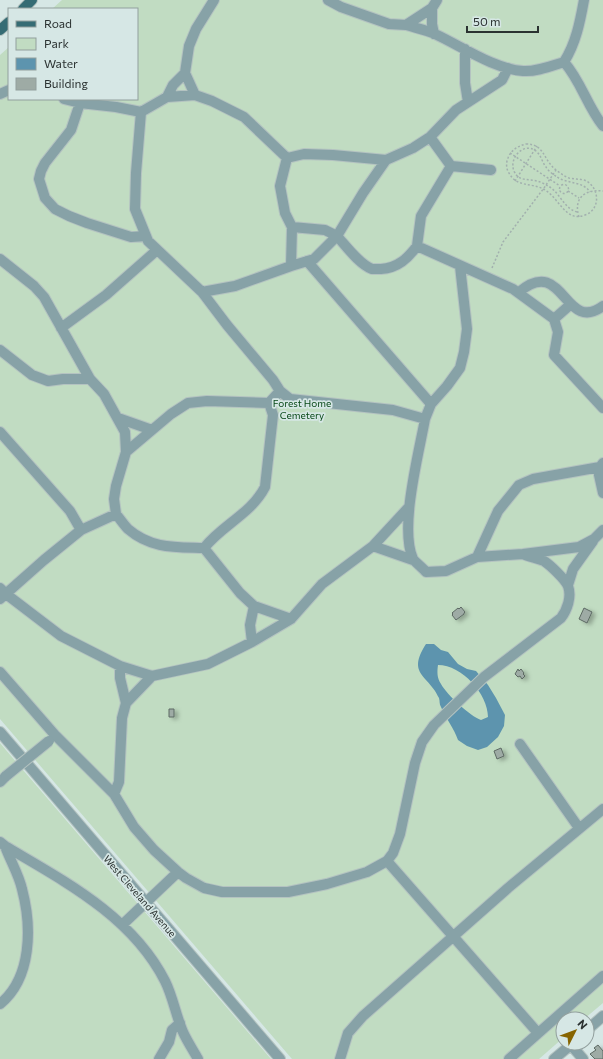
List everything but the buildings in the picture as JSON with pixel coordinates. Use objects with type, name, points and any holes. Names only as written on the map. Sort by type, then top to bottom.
[{"type":"main road","points":[[24,8],[32,0]]},
{"type":"main road","points":[[0,30],[8,23]]},
{"type":"street","points":[[195,95],[185,73],[189,46],[196,29],[214,0]]},
{"type":"street","points":[[328,0],[341,7],[389,24],[406,24],[434,34],[508,68],[523,71],[537,70],[564,62],[570,54],[579,27],[584,0]]},
{"type":"street","points":[[406,24],[435,4]]},
{"type":"street","points":[[434,34],[432,24],[435,4]]},
{"type":"street","points":[[465,49],[465,83],[468,102]]},
{"type":"street","points":[[564,62],[574,73],[585,97],[603,126]]},
{"type":"street","points":[[287,158],[304,154],[386,160],[413,148],[430,137],[456,110],[502,80],[508,68]]},
{"type":"street","points":[[167,97],[173,85],[185,73]]},
{"type":"street","points":[[68,100],[142,112],[167,97],[195,95],[212,101],[244,117],[287,158]]},
{"type":"street","points":[[80,103],[71,130],[45,163],[41,171],[40,179],[45,198],[55,209],[69,216],[131,237],[146,236]]},
{"type":"street","points":[[142,112],[136,173],[135,209],[148,242],[202,292],[227,325],[273,380],[280,391],[290,399],[393,410],[425,419]]},
{"type":"street","points":[[430,137],[450,166],[491,170]]},
{"type":"street","points":[[287,158],[280,186],[285,213],[292,227],[291,266]]},
{"type":"street","points":[[202,292],[235,286],[314,259],[337,236],[363,193],[386,160]]},
{"type":"street","points":[[292,227],[325,230],[337,236],[355,258],[372,269],[386,269],[399,264],[410,256],[418,246],[422,216],[450,166]]},
{"type":"street","points":[[418,246],[519,292],[554,319],[558,332],[554,355],[603,408]]},
{"type":"street","points":[[61,328],[106,294],[157,250]]},
{"type":"street","points":[[0,259],[29,282],[44,297],[90,379],[104,394],[125,432],[126,452],[116,486],[114,499],[116,514],[128,529],[144,539],[164,547],[204,548],[240,593],[254,606],[291,619]]},
{"type":"street","points":[[307,261],[431,404]]},
{"type":"street","points":[[414,560],[408,537],[409,507],[425,419],[431,404],[460,368],[464,352],[467,329],[460,266]]},
{"type":"street","points":[[519,292],[534,282],[546,282],[558,290],[577,309],[584,312],[591,312],[603,306]]},
{"type":"street","points":[[554,319],[571,304]]},
{"type":"street","points":[[0,350],[32,375],[48,381],[63,379],[90,379]]},
{"type":"street","points":[[126,452],[171,414],[188,403],[207,401],[269,403],[280,391]]},
{"type":"street","points":[[204,548],[212,538],[238,518],[260,497],[265,487],[273,415],[269,403]]},
{"type":"street","points":[[118,418],[152,430]]},
{"type":"street","points":[[0,432],[70,512],[81,530]]},
{"type":"street","points":[[477,557],[498,511],[519,485],[533,479],[602,465],[599,475],[603,493]]},
{"type":"street","points":[[116,514],[81,530],[2,593],[61,636],[120,666],[152,676],[208,664],[252,642],[291,619],[322,584],[373,546],[409,507]]},
{"type":"street","points":[[0,672],[52,738],[114,794],[134,827],[154,850],[186,878],[204,888],[222,892],[288,892],[327,884],[367,872],[387,861],[393,853],[400,834],[415,763],[422,742],[434,725],[484,677],[560,618],[568,605],[568,585],[573,569],[594,539],[603,530]]},
{"type":"street","points":[[373,546],[414,560],[426,572],[446,571],[477,557],[579,548],[594,539]]},
{"type":"street","points":[[523,554],[544,562],[568,585]]},
{"type":"street","points":[[252,642],[250,625],[254,606]]},
{"type":"street","points":[[114,794],[119,782],[122,718],[126,703],[120,678],[120,666]]},
{"type":"street","points":[[126,703],[152,676]]},
{"type":"street","name":"West Cleveland Avenue","points":[[0,732],[280,1059]]},
{"type":"street","points":[[3,779],[52,738]]},
{"type":"street","points":[[520,744],[579,828]]},
{"type":"street","points":[[340,1059],[348,1033],[363,1016],[508,888],[603,809]]},
{"type":"street","points":[[2,844],[60,878],[103,909],[122,925],[145,948],[165,981],[183,1033],[198,1059]]},
{"type":"street","points":[[0,1004],[9,997],[22,975],[27,943],[28,922],[22,888],[2,844]]},
{"type":"street","points":[[387,861],[538,1033]]},
{"type":"street","points":[[122,925],[178,872]]},
{"type":"street","points":[[509,1059],[603,976]]},
{"type":"street","points":[[595,1023],[603,1016]]},
{"type":"street","points":[[159,1059],[169,1042],[172,1030],[180,1024]]},
{"type":"street","points":[[554,1059],[564,1051]]},
{"type":"path","points":[[531,144],[537,146],[541,149],[549,163],[563,175],[588,182],[595,190],[597,201],[592,212],[579,217],[569,214],[544,188],[515,181],[507,170],[510,153],[514,148],[520,145],[531,144]]},
{"type":"path","points":[[515,181],[537,146]]},
{"type":"path","points":[[577,212],[569,209],[559,195],[546,184],[517,176],[512,167],[515,156],[522,150],[532,149],[537,152],[546,168],[558,178],[568,182],[584,185],[590,192]]},
{"type":"path","points":[[510,153],[560,186],[566,185],[571,178]]},
{"type":"path","points":[[488,278],[503,242],[556,170]]},
{"type":"path","points":[[566,185],[568,187],[568,191],[579,198]]},
{"type":"path","points":[[556,199],[561,192],[560,186]]},
{"type":"path","points":[[579,217],[576,205],[579,198],[595,190],[603,191]]},
{"type":"path","points":[[561,192],[564,193],[568,191]]},
{"type":"green space","name":"Forest Home Cemetery","points":[[62,0],[603,0],[603,1003],[594,1011],[555,1011],[555,1045],[539,1059],[292,1059],[0,719],[0,55],[8,48],[8,100],[138,100],[138,8],[53,8]]},
{"type":"green space","points":[[0,743],[23,770],[271,1059],[0,1059]]},
{"type":"water","points":[[426,644],[434,644],[441,650],[448,652],[458,664],[467,669],[476,671],[488,685],[505,715],[504,726],[498,737],[487,747],[478,750],[467,746],[458,740],[440,706],[439,698],[435,690],[421,674],[418,662],[420,654]],"holes":[[[438,665],[447,666],[464,675],[479,690],[484,699],[488,717],[481,720],[476,718],[448,694],[440,682],[437,673]]]}]
